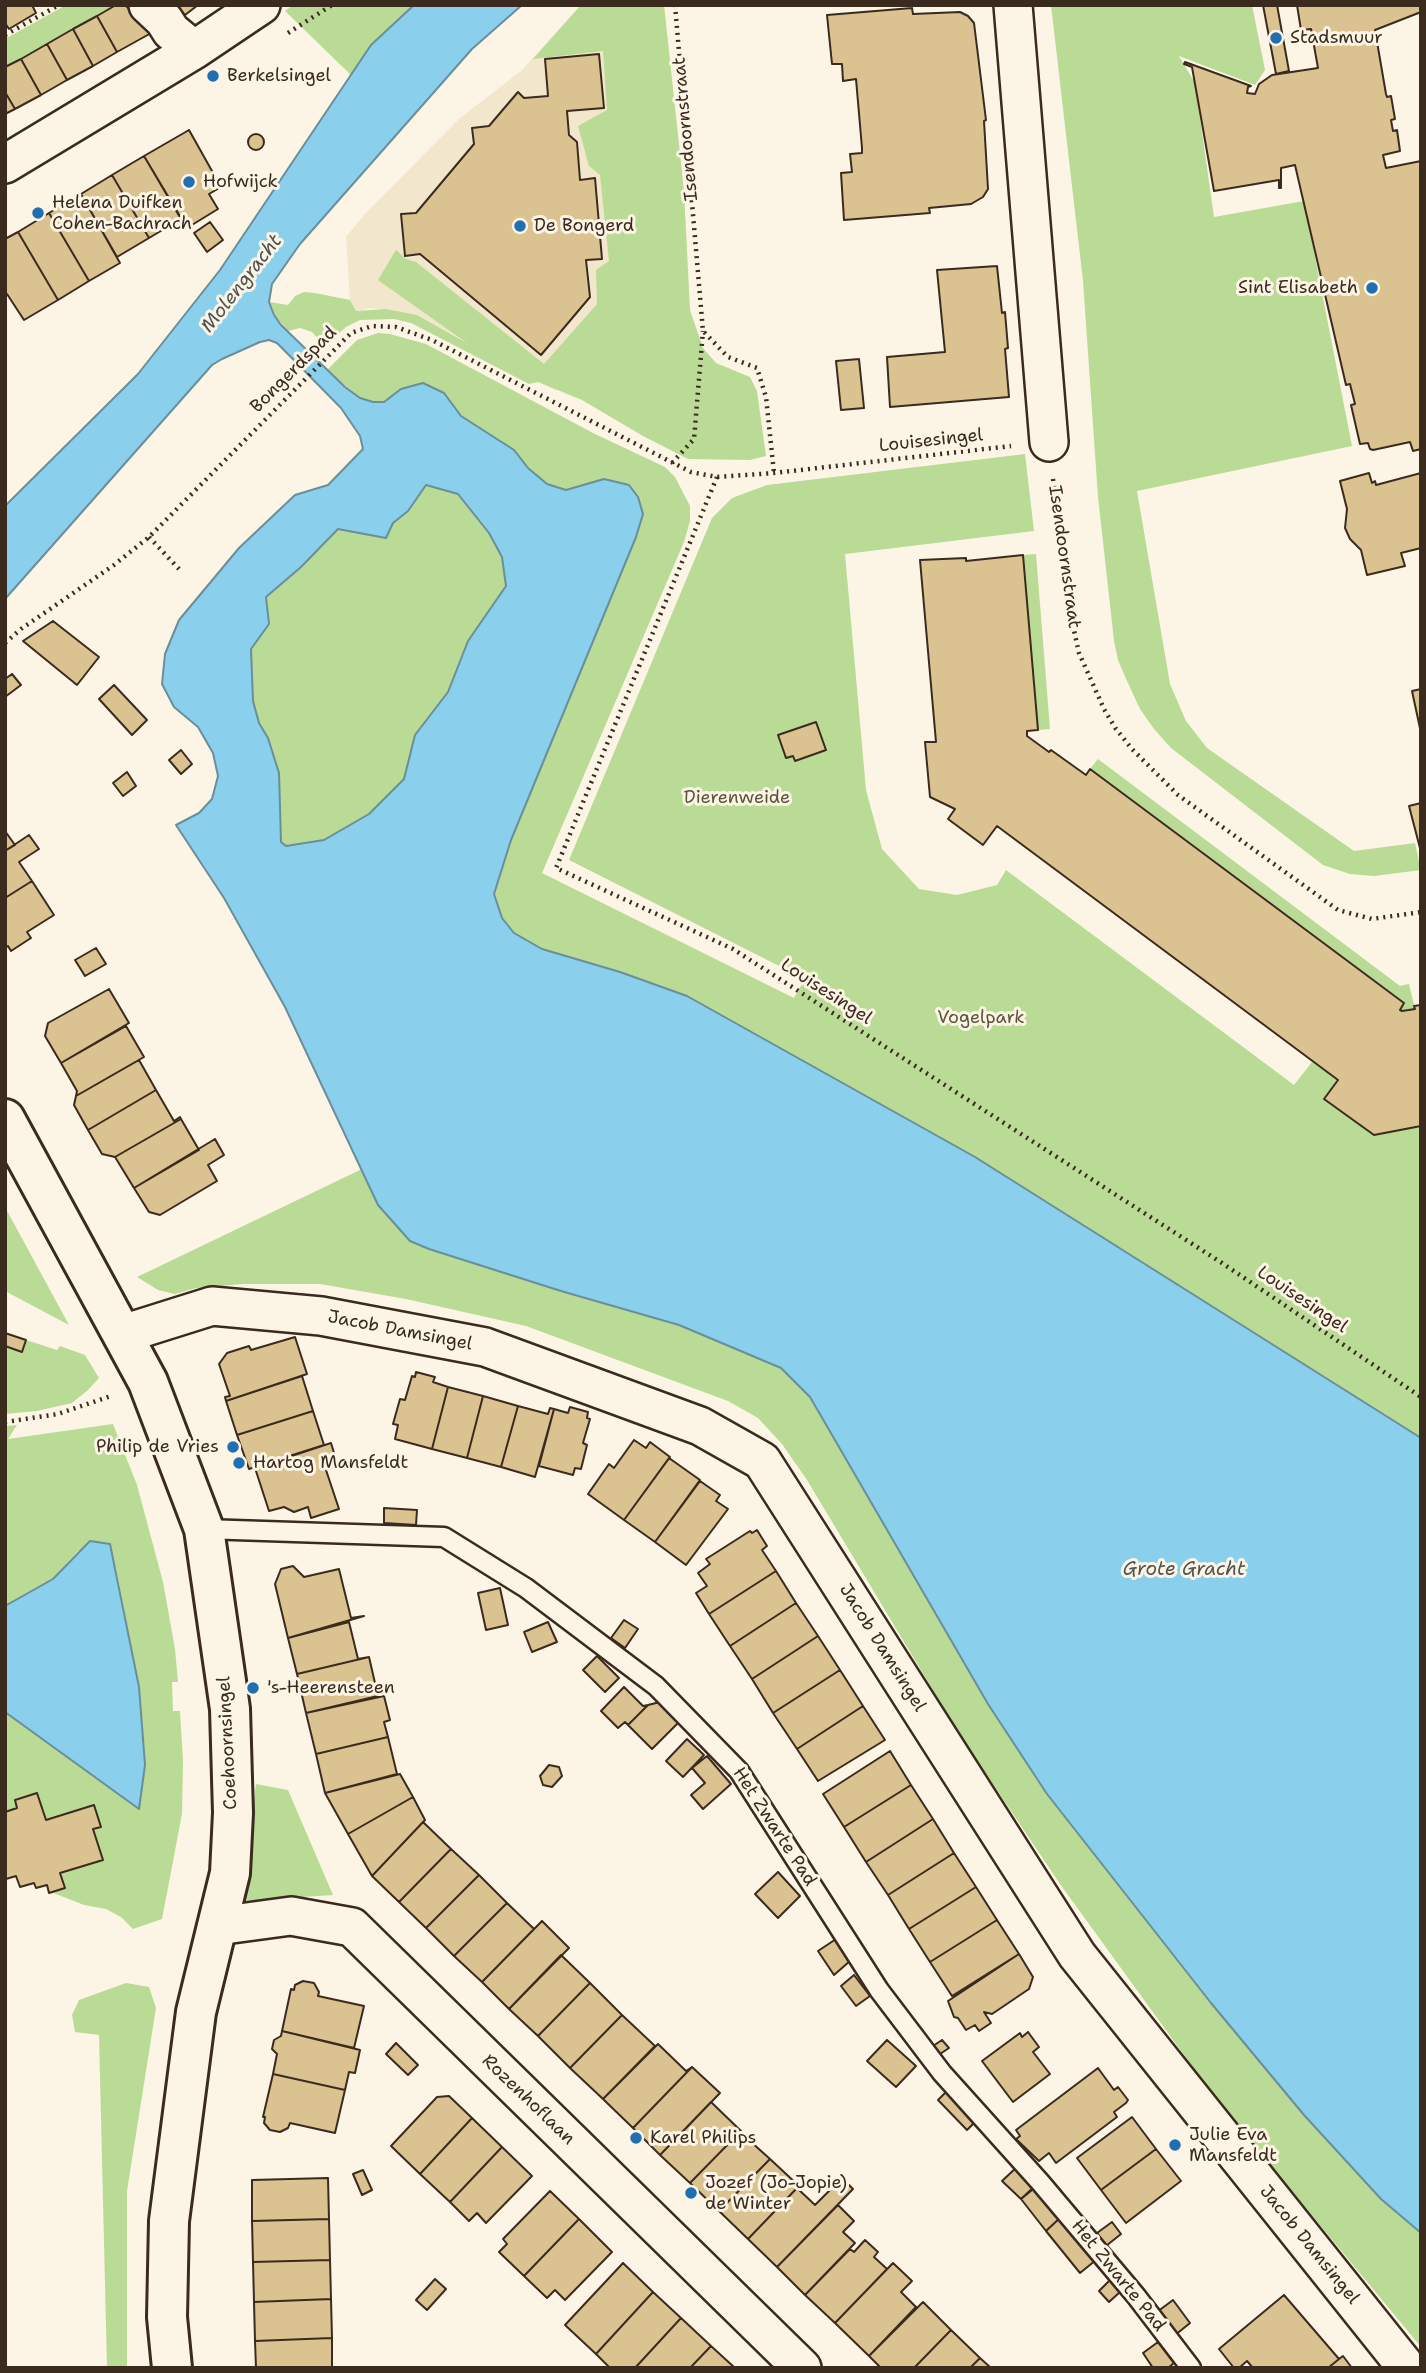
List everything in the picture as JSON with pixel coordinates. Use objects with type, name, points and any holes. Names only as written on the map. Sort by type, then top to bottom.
[{"type":"street","points":[[148,5],[171,31],[194,50]]},
{"type":"street","points":[[5,164],[194,50],[261,5]]},
{"type":"street","points":[[1013,5],[1049,442]]},
{"type":"street","name":"Coehoornsingel","points":[[5,1119],[148,1382],[204,1529],[230,1709],[233,1813],[230,1873],[196,2012],[169,2221],[167,2317],[172,2368]]},
{"type":"street","name":"Jacob Damsingel","points":[[123,1334],[212,1306],[321,1316],[485,1347],[700,1426],[762,1461],[1077,1955],[1407,2368]]},
{"type":"street","name":"Rozenhoflaan","points":[[217,1926],[291,1916],[352,1927],[802,2368]]},
{"type":"lane","name":"Het Zwarte Pad","points":[[204,1529],[444,1537],[526,1588],[656,1686],[739,1771],[879,1990],[942,2073],[1136,2296],[1191,2368]]},
{"type":"path","points":[[5,35],[58,5]]},
{"type":"path","name":"Isendoornstraat","points":[[672,463],[694,439],[703,331],[675,5]]},
{"type":"path","name":"Bongerdspad","points":[[5,643],[149,537],[351,333],[372,326],[396,327],[432,340],[691,472],[717,477],[774,473]]},
{"type":"path","points":[[703,331],[728,356],[757,368],[766,397],[774,473]]},
{"type":"path","name":"Isendoornstraat","points":[[1049,442],[1071,617],[1079,653],[1116,729],[1178,795],[1338,910],[1372,919],[1421,912]]},
{"type":"path","name":"Louisesingel","points":[[774,473],[1049,442]]},
{"type":"path","name":"Louisesingel","points":[[717,477],[556,868],[733,949],[1211,1256],[1421,1397]]},
{"type":"path","points":[[149,537],[179,569]]},
{"type":"path","points":[[5,1423],[58,1414],[148,1382]]},
{"type":"shaded area","name":"De Bongerd","points":[[581,5],[664,5],[684,191],[556,391],[417,315],[371,308],[356,311],[350,300],[346,237],[364,215],[460,118],[521,71]]},
{"type":"green space","points":[[66,5],[116,5],[5,67],[5,39]]},
{"type":"green space","points":[[293,5],[414,5],[371,45],[351,75],[285,11]]},
{"type":"green space","points":[[581,5],[664,5],[684,191],[690,310],[703,348],[716,363],[750,377],[757,391],[766,456],[750,460],[688,459],[582,400],[538,382],[529,384],[411,323],[394,319],[360,320],[346,327],[325,346],[312,332],[300,328],[288,331],[274,315],[269,302],[288,305],[295,296],[304,292],[315,293],[350,300],[356,311],[386,309],[417,315],[467,343],[378,280],[396,250],[406,259],[416,262],[544,364],[597,304],[596,270],[609,261],[600,175],[589,166],[578,126],[607,110],[603,51],[533,59]]},
{"type":"green space","points":[[1051,5],[1252,5],[1265,70],[1255,85],[1179,56],[1195,83],[1214,217],[1304,201],[1352,446],[1137,491],[1170,684],[1186,721],[1207,748],[1354,851],[1415,843],[1421,870],[1374,876],[1350,874],[1323,865],[1171,748],[1140,709],[1118,660],[1098,497],[1083,281]]},
{"type":"green space","points":[[378,333],[426,344],[593,433],[665,467],[675,477],[690,506],[690,521],[684,542],[542,873],[794,998],[805,979],[569,860],[712,518],[732,498],[767,485],[1025,454],[1034,531],[845,554],[866,790],[882,849],[919,889],[957,895],[997,885],[1006,870],[1294,1085],[1312,1062],[1338,1080],[1325,1099],[1374,1135],[1421,1126],[1421,1438],[975,1157],[687,996],[542,949],[514,933],[502,918],[494,894],[511,840],[636,537],[643,514],[584,486],[566,490],[547,484],[528,468],[514,450],[461,416],[444,393],[401,389],[384,402],[360,398],[327,370],[357,340]]},
{"type":"green space","points":[[426,484],[458,494],[489,533],[502,557],[506,586],[468,641],[448,692],[415,735],[404,779],[369,814],[324,840],[286,846],[281,842],[268,738],[259,723],[253,701],[251,649],[269,624],[266,597],[301,567],[338,529],[386,538],[393,523],[408,511]]},
{"type":"green space","points":[[1036,554],[1050,729],[1038,730],[1023,555]]},
{"type":"green space","points":[[1098,759],[1400,986],[1409,984],[1415,1009],[1400,1010],[1404,1002],[1090,769]]},
{"type":"green space","points":[[362,1169],[378,1205],[410,1241],[561,1291],[679,1325],[781,1368],[810,1397],[988,1704],[1047,1794],[1211,2003],[1304,2115],[1381,2199],[1421,2233],[1421,2347],[1218,2102],[1060,1884],[958,1732],[807,1480],[782,1444],[758,1418],[728,1401],[526,1326],[406,1299],[320,1284],[243,1284],[196,1288],[175,1294],[158,1290],[137,1277]]},
{"type":"green space","points":[[5,1207],[69,1325],[5,1291]]},
{"type":"green space","points":[[26,1340],[57,1350],[60,1346],[85,1355],[99,1378],[72,1403],[37,1411],[5,1414],[5,1346],[22,1352]]},
{"type":"green space","points":[[113,1424],[137,1485],[163,1582],[175,1649],[178,1682],[172,1682],[173,1711],[180,1711],[183,1761],[182,1814],[162,1919],[133,1929],[121,1917],[106,1909],[84,1905],[51,1892],[65,1888],[60,1873],[103,1860],[93,1829],[101,1826],[94,1805],[46,1820],[36,1793],[15,1799],[17,1808],[5,1812],[5,1712],[139,1808],[145,1765],[139,1687],[116,1568],[78,1551],[53,1579],[5,1606],[5,1426],[17,1425],[8,1439]]},
{"type":"green space","points":[[256,1784],[288,1790],[333,1895],[241,1901]]},
{"type":"green space","points":[[126,1983],[149,1987],[156,2008],[127,2191],[127,2368],[107,2368],[99,2035],[75,2032],[72,2015],[79,2000]]},
{"type":"water","name":"Grote Gracht","points":[[414,5],[522,5],[472,49],[300,244],[272,284],[269,302],[274,315],[345,387],[360,398],[384,402],[401,389],[423,383],[444,393],[461,416],[514,450],[528,468],[547,484],[566,490],[604,479],[629,485],[638,497],[643,514],[636,537],[511,840],[494,894],[502,918],[514,933],[542,949],[620,972],[687,996],[975,1157],[1421,1438],[1421,2233],[1381,2199],[1304,2115],[1211,2003],[1047,1794],[988,1704],[810,1397],[781,1368],[679,1325],[429,1249],[410,1241],[378,1205],[285,1007],[224,898],[176,825],[199,813],[212,799],[218,776],[213,753],[198,727],[174,707],[162,684],[165,654],[179,620],[239,548],[295,495],[328,485],[363,449],[360,436],[341,408],[277,343],[269,340],[260,342],[222,359],[212,365],[5,599],[5,506],[138,374],[220,270],[371,45]],"holes":[[[426,485],[458,494],[489,533],[502,557],[506,586],[468,641],[448,692],[415,735],[404,779],[369,814],[324,840],[286,846],[281,842],[279,773],[253,701],[251,649],[269,624],[266,597],[301,567],[338,529],[386,538],[393,523],[408,511]]]},
{"type":"water","points":[[90,1541],[110,1544],[139,1687],[145,1765],[139,1809],[5,1712],[5,1606],[53,1579]]},
{"type":"building","points":[[5,5],[32,5],[36,13],[9,29],[5,23]]},
{"type":"building","points":[[116,5],[125,5],[153,32],[117,52],[97,16]]},
{"type":"building","points":[[175,5],[198,5],[185,15]]},
{"type":"building","name":"Stadsmuur","points":[[1263,5],[1277,5],[1289,71],[1276,74]]},
{"type":"building","name":"Sint Elisabeth","points":[[1297,5],[1421,5],[1421,12],[1375,30],[1386,94],[1387,97],[1391,96],[1395,119],[1391,120],[1393,131],[1397,130],[1400,151],[1383,155],[1386,168],[1421,161],[1421,449],[1413,451],[1410,442],[1373,450],[1368,443],[1360,444],[1351,405],[1355,404],[1350,384],[1346,385],[1295,165],[1281,168],[1281,188],[1279,180],[1214,191],[1192,67],[1184,64],[1185,62],[1251,86],[1248,87],[1247,93],[1255,94],[1259,84],[1272,75],[1318,68],[1311,29],[1301,30]]},
{"type":"building","points":[[912,8],[913,14],[960,12],[974,23],[986,120],[988,189],[983,197],[971,204],[929,208],[930,213],[844,220],[841,173],[852,172],[850,154],[862,153],[862,148],[856,79],[843,81],[842,64],[832,64],[827,15]]},
{"type":"building","points":[[97,16],[117,52],[93,66],[73,29]]},
{"type":"building","points":[[73,29],[93,66],[67,80],[47,44]]},
{"type":"building","points":[[47,44],[67,80],[41,95],[21,59]]},
{"type":"building","points":[[599,54],[604,108],[567,111],[569,135],[577,142],[580,180],[595,178],[602,259],[586,260],[590,297],[541,355],[420,254],[405,256],[401,214],[416,213],[474,144],[472,128],[489,126],[518,92],[524,98],[548,96],[545,59]]},
{"type":"building","points":[[21,59],[41,95],[15,109],[5,92],[5,67]]},
{"type":"building","points":[[5,92],[15,109],[5,114]]},
{"type":"building","name":"Hofwijck","points":[[189,130],[221,187],[209,194],[218,209],[187,228],[144,156]]},
{"type":"building","points":[[253,134],[259,134],[264,142],[262,148],[253,150],[248,145],[248,139]]},
{"type":"building","points":[[144,156],[181,219],[149,238],[112,175]]},
{"type":"building","points":[[112,175],[149,238],[117,257],[81,194]]},
{"type":"building","points":[[81,194],[120,263],[89,281],[49,213]]},
{"type":"building","points":[[49,213],[89,281],[58,300],[18,232]]},
{"type":"building","points":[[210,222],[223,240],[207,252],[194,233]]},
{"type":"building","points":[[18,232],[58,300],[24,320],[5,294],[5,239]]},
{"type":"building","points":[[997,266],[1002,313],[1005,312],[1009,397],[890,407],[887,357],[945,352],[937,270]]},
{"type":"building","points":[[859,359],[864,408],[841,410],[836,361]]},
{"type":"building","points":[[1369,473],[1372,483],[1375,481],[1376,485],[1421,473],[1421,548],[1401,553],[1405,566],[1367,575],[1361,550],[1350,539],[1345,528],[1347,509],[1340,481]]},
{"type":"building","points":[[1023,555],[1038,730],[1027,731],[1027,736],[1086,775],[1090,769],[1404,1003],[1400,1010],[1415,1009],[1414,1006],[1421,1005],[1421,1126],[1374,1135],[1324,1099],[1338,1080],[997,826],[983,845],[948,819],[955,809],[930,797],[925,742],[936,742],[920,560],[966,558],[966,561]]},
{"type":"building","points":[[53,621],[99,657],[77,685],[23,641]]},
{"type":"building","points":[[12,674],[21,685],[5,697],[5,679]]},
{"type":"building","points":[[114,685],[147,720],[132,735],[99,699]]},
{"type":"building","points":[[1421,689],[1421,733],[1412,691]]},
{"type":"building","points":[[816,722],[826,750],[795,761],[793,756],[786,758],[778,735]]},
{"type":"building","points":[[181,750],[192,764],[181,774],[169,760]]},
{"type":"building","points":[[127,772],[136,786],[123,796],[113,783]]},
{"type":"building","points":[[1421,803],[1421,852],[1409,806]]},
{"type":"building","points":[[5,831],[15,845],[5,851]]},
{"type":"building","points":[[29,835],[39,849],[19,862],[32,881],[5,898],[5,851]]},
{"type":"building","points":[[32,881],[54,915],[27,932],[31,938],[11,951],[8,946],[5,948],[5,898]]},
{"type":"building","points":[[96,948],[106,964],[85,976],[75,960]]},
{"type":"building","points":[[109,989],[129,1023],[61,1063],[45,1036],[48,1023]]},
{"type":"building","points":[[126,1026],[144,1057],[76,1096],[77,1091],[61,1063]]},
{"type":"building","points":[[139,1060],[156,1090],[88,1130],[74,1105],[76,1096]]},
{"type":"building","points":[[156,1090],[174,1121],[180,1117],[181,1119],[115,1157],[102,1154],[88,1130]]},
{"type":"building","points":[[181,1119],[199,1150],[134,1188],[115,1157]]},
{"type":"building","points":[[215,1139],[224,1155],[208,1165],[217,1181],[160,1215],[149,1212],[134,1188]]},
{"type":"building","points":[[5,1333],[26,1340],[22,1352],[5,1346]]},
{"type":"building","points":[[295,1337],[307,1374],[226,1401],[225,1397],[230,1396],[219,1364],[227,1353],[249,1346],[251,1350]]},
{"type":"building","points":[[416,1372],[435,1377],[433,1382],[448,1387],[432,1449],[395,1439],[398,1425],[393,1424],[400,1399],[405,1400],[412,1376],[415,1377]]},
{"type":"building","points":[[302,1376],[313,1411],[237,1435],[226,1401]]},
{"type":"building","points":[[448,1387],[483,1396],[467,1458],[432,1449]]},
{"type":"building","points":[[483,1396],[518,1406],[501,1467],[467,1458]]},
{"type":"building","points":[[518,1406],[548,1414],[550,1408],[554,1409],[535,1477],[501,1467]]},
{"type":"building","points":[[570,1407],[588,1412],[587,1418],[590,1419],[583,1443],[587,1445],[581,1469],[575,1468],[573,1475],[539,1466],[554,1409],[568,1413]]},
{"type":"building","points":[[313,1411],[324,1445],[249,1469],[237,1435]]},
{"type":"building","points":[[634,1440],[646,1448],[650,1442],[670,1457],[624,1520],[588,1494],[609,1464],[614,1468]]},
{"type":"building","points":[[331,1443],[338,1466],[326,1470],[339,1509],[311,1518],[308,1507],[294,1512],[284,1507],[269,1511],[255,1468]]},
{"type":"building","points":[[669,1458],[700,1480],[655,1542],[624,1520]]},
{"type":"building","points":[[700,1481],[720,1495],[716,1501],[728,1509],[686,1565],[655,1542]]},
{"type":"building","points":[[384,1508],[417,1510],[416,1525],[384,1523]]},
{"type":"building","points":[[757,1530],[767,1546],[762,1550],[776,1571],[709,1614],[696,1593],[707,1586],[698,1573],[710,1564],[706,1559],[750,1531],[752,1533]]},
{"type":"building","points":[[293,1566],[304,1577],[339,1569],[351,1618],[364,1616],[288,1638],[275,1584],[281,1569]]},
{"type":"building","points":[[776,1571],[796,1603],[730,1646],[709,1614]]},
{"type":"building","points":[[500,1588],[508,1625],[486,1630],[478,1593]]},
{"type":"building","points":[[796,1603],[818,1636],[752,1679],[730,1646]]},
{"type":"building","points":[[624,1620],[638,1629],[625,1648],[611,1638]]},
{"type":"building","points":[[349,1622],[358,1659],[369,1657],[297,1674],[288,1638]]},
{"type":"building","points":[[548,1622],[557,1642],[532,1652],[524,1632]]},
{"type":"building","points":[[818,1636],[840,1670],[773,1713],[752,1679]]},
{"type":"building","points":[[597,1656],[619,1678],[605,1692],[583,1670]]},
{"type":"building","points":[[369,1657],[378,1696],[306,1713],[297,1674]]},
{"type":"building","points":[[840,1670],[863,1706],[797,1749],[773,1713]]},
{"type":"building","points":[[624,1687],[643,1706],[648,1705],[628,1725],[625,1722],[618,1728],[601,1711]]},
{"type":"building","points":[[384,1696],[390,1720],[384,1722],[388,1737],[316,1754],[306,1713]]},
{"type":"building","points":[[660,1702],[679,1722],[652,1749],[628,1725],[648,1705]]},
{"type":"building","points":[[863,1706],[885,1740],[818,1781],[797,1749]]},
{"type":"building","points":[[388,1737],[397,1774],[325,1793],[316,1754]]},
{"type":"building","points":[[687,1739],[704,1755],[683,1777],[666,1761]]},
{"type":"building","points":[[890,1751],[911,1785],[844,1827],[823,1794]]},
{"type":"building","points":[[707,1756],[731,1784],[703,1809],[691,1795],[705,1783],[692,1768]]},
{"type":"building","points":[[549,1765],[559,1767],[562,1776],[552,1787],[543,1785],[540,1776]]},
{"type":"building","points":[[400,1774],[413,1797],[348,1834],[325,1793]]},
{"type":"building","points":[[911,1785],[933,1819],[866,1862],[844,1827]]},
{"type":"building","points":[[37,1793],[46,1820],[94,1805],[101,1827],[93,1829],[103,1860],[60,1873],[65,1888],[49,1893],[47,1885],[36,1888],[34,1883],[20,1887],[16,1876],[6,1879],[5,1876],[5,1812],[17,1808],[15,1800]]},
{"type":"building","points":[[413,1797],[425,1820],[372,1876],[348,1834]]},
{"type":"building","points":[[933,1819],[954,1853],[888,1895],[866,1862]]},
{"type":"building","points":[[423,1822],[451,1849],[399,1902],[372,1876]]},
{"type":"building","points":[[451,1849],[479,1875],[426,1928],[399,1902]]},
{"type":"building","points":[[954,1853],[976,1887],[909,1929],[888,1895]]},
{"type":"building","points":[[778,1872],[800,1896],[778,1918],[755,1894]]},
{"type":"building","points":[[479,1875],[507,1903],[454,1956],[426,1928]]},
{"type":"building","points":[[976,1887],[997,1920],[930,1962],[909,1929]]},
{"type":"building","points":[[507,1903],[534,1929],[482,1982],[454,1956]]},
{"type":"building","points":[[997,1920],[1019,1954],[952,1996],[930,1962]]},
{"type":"building","points":[[542,1921],[569,1948],[509,2009],[482,1982]]},
{"type":"building","points":[[836,1939],[850,1961],[834,1975],[818,1951]]},
{"type":"building","points":[[1019,1954],[1033,1977],[1029,1989],[992,2014],[984,2012],[991,2023],[979,2031],[975,2025],[966,2030],[958,2018],[954,2017],[948,2001]]},
{"type":"building","points":[[561,1955],[590,1983],[538,2036],[509,2009]]},
{"type":"building","points":[[854,1975],[870,1996],[856,2006],[841,1986]]},
{"type":"building","points":[[303,1981],[314,1983],[319,1992],[318,1996],[364,2006],[354,2048],[282,2031],[291,1989],[294,1990],[295,1985]]},
{"type":"building","points":[[590,1983],[622,2015],[570,2068],[538,2036]]},
{"type":"building","points":[[622,2015],[655,2046],[603,2099],[570,2068]]},
{"type":"building","points":[[282,2031],[360,2050],[355,2073],[349,2072],[345,2090],[273,2074],[277,2054],[272,2049],[274,2040],[281,2036]]},
{"type":"building","points":[[1028,2032],[1039,2047],[1033,2052],[1050,2074],[1013,2102],[982,2061],[1020,2033],[1022,2037]]},
{"type":"building","points":[[887,2040],[916,2066],[896,2087],[867,2061]]},
{"type":"building","points":[[942,2040],[949,2048],[937,2056],[930,2048]]},
{"type":"building","points":[[396,2043],[418,2065],[408,2075],[386,2054]]},
{"type":"building","points":[[658,2044],[686,2071],[692,2067],[633,2128],[603,2099]]},
{"type":"building","points":[[692,2067],[720,2093],[660,2155],[633,2128]]},
{"type":"building","points":[[1098,2068],[1114,2090],[1118,2087],[1128,2100],[1114,2112],[1117,2117],[1056,2163],[1049,2153],[1039,2161],[1016,2139],[1020,2136],[1016,2130]]},
{"type":"building","points":[[273,2074],[345,2090],[335,2133],[290,2123],[288,2128],[280,2132],[270,2130],[263,2117]]},
{"type":"building","points":[[946,2092],[974,2123],[967,2130],[938,2100]]},
{"type":"building","points":[[449,2096],[472,2118],[420,2174],[391,2146],[437,2097]]},
{"type":"building","points":[[711,2102],[741,2131],[690,2183],[660,2155]]},
{"type":"building","points":[[1132,2117],[1156,2149],[1101,2190],[1077,2158]]},
{"type":"building","points":[[472,2118],[502,2147],[450,2202],[420,2174]]},
{"type":"building","points":[[740,2132],[770,2159],[719,2211],[690,2183]]},
{"type":"building","points":[[502,2147],[532,2176],[486,2223],[477,2213],[469,2221],[450,2202]]},
{"type":"building","points":[[1156,2149],[1181,2181],[1126,2223],[1101,2190]]},
{"type":"building","points":[[770,2159],[799,2186],[748,2239],[719,2211]]},
{"type":"building","points":[[1018,2166],[1037,2186],[1021,2199],[1002,2181]]},
{"type":"building","points":[[363,2170],[372,2190],[362,2195],[353,2174]]},
{"type":"building","points":[[328,2178],[329,2219],[252,2221],[252,2180]]},
{"type":"building","points":[[842,2178],[853,2189],[777,2267],[748,2239],[797,2188],[815,2205]]},
{"type":"building","points":[[1037,2184],[1062,2216],[1046,2231],[1021,2199]]},
{"type":"building","points":[[550,2191],[579,2219],[524,2276],[499,2252],[507,2244],[503,2239]]},
{"type":"building","points":[[838,2205],[854,2221],[843,2232],[855,2243],[805,2295],[777,2267]]},
{"type":"building","points":[[1062,2216],[1096,2260],[1080,2273],[1046,2231]]},
{"type":"building","points":[[329,2219],[330,2260],[253,2262],[252,2221]]},
{"type":"building","points":[[579,2219],[612,2252],[565,2300],[555,2290],[547,2298],[524,2276]]},
{"type":"building","points":[[1112,2222],[1121,2234],[1106,2246],[1097,2233]]},
{"type":"building","points":[[865,2240],[878,2252],[874,2257],[887,2269],[835,2323],[805,2295],[850,2249],[854,2252]]},
{"type":"building","points":[[330,2260],[331,2299],[254,2302],[253,2262]]},
{"type":"building","points":[[623,2263],[653,2292],[596,2354],[565,2325]]},
{"type":"building","points":[[893,2263],[912,2281],[901,2292],[916,2307],[869,2356],[835,2323]]},
{"type":"building","points":[[435,2279],[446,2289],[427,2310],[416,2300]]},
{"type":"building","points":[[1111,2279],[1120,2292],[1109,2302],[1099,2291]]},
{"type":"building","points":[[653,2292],[681,2318],[635,2368],[610,2368],[596,2354]]},
{"type":"building","points":[[1284,2295],[1339,2359],[1328,2368],[1253,2368],[1247,2361],[1239,2368],[1234,2368],[1219,2349]]},
{"type":"building","points":[[331,2299],[332,2338],[255,2341],[254,2302]]},
{"type":"building","points":[[1173,2300],[1190,2323],[1174,2336],[1157,2312]]},
{"type":"building","points":[[923,2302],[951,2330],[914,2368],[881,2368],[869,2356]]},
{"type":"building","points":[[681,2318],[711,2346],[690,2368],[635,2368]]},
{"type":"building","points":[[951,2330],[980,2358],[970,2368],[914,2368]]},
{"type":"building","points":[[332,2338],[332,2368],[256,2368],[255,2341]]},
{"type":"building","points":[[1158,2342],[1174,2363],[1168,2368],[1153,2368],[1143,2353]]},
{"type":"building","points":[[711,2346],[735,2368],[690,2368]]},
{"type":"building","points":[[1343,2356],[1352,2368],[1328,2368],[1339,2359]]},
{"type":"building","points":[[980,2358],[991,2368],[970,2368]]},
{"type":"place","name":"Stadsmuur","points":[[1276,38]]},
{"type":"place","name":"Berkelsingel","points":[[213,76]]},
{"type":"place","name":"Hofwijck","points":[[189,182]]},
{"type":"place","name":"Helena Duifken Cohen-Bachrach","points":[[38,213]]},
{"type":"place","name":"De Bongerd","points":[[520,226]]},
{"type":"place","name":"Sint Elisabeth","points":[[1372,288]]},
{"type":"place","name":"Philip de Vries","points":[[233,1447]]},
{"type":"place","name":"Hartog Mansfeldt","points":[[239,1463]]},
{"type":"place","name":"'s-Heerensteen","points":[[253,1688]]},
{"type":"place","name":"Karel Philips","points":[[636,2138]]},
{"type":"place","name":"Julie Eva Mansfeldt","points":[[1175,2145]]},
{"type":"place","name":"Jozef (Jo-Jopie) de Winter","points":[[691,2193]]},
{"type":"water label","name":"Molengracht","points":[[242,284]]},
{"type":"park label","name":"Dierenweide","points":[[737,798]]},
{"type":"park label","name":"Vogelpark","points":[[981,1018]]}]
